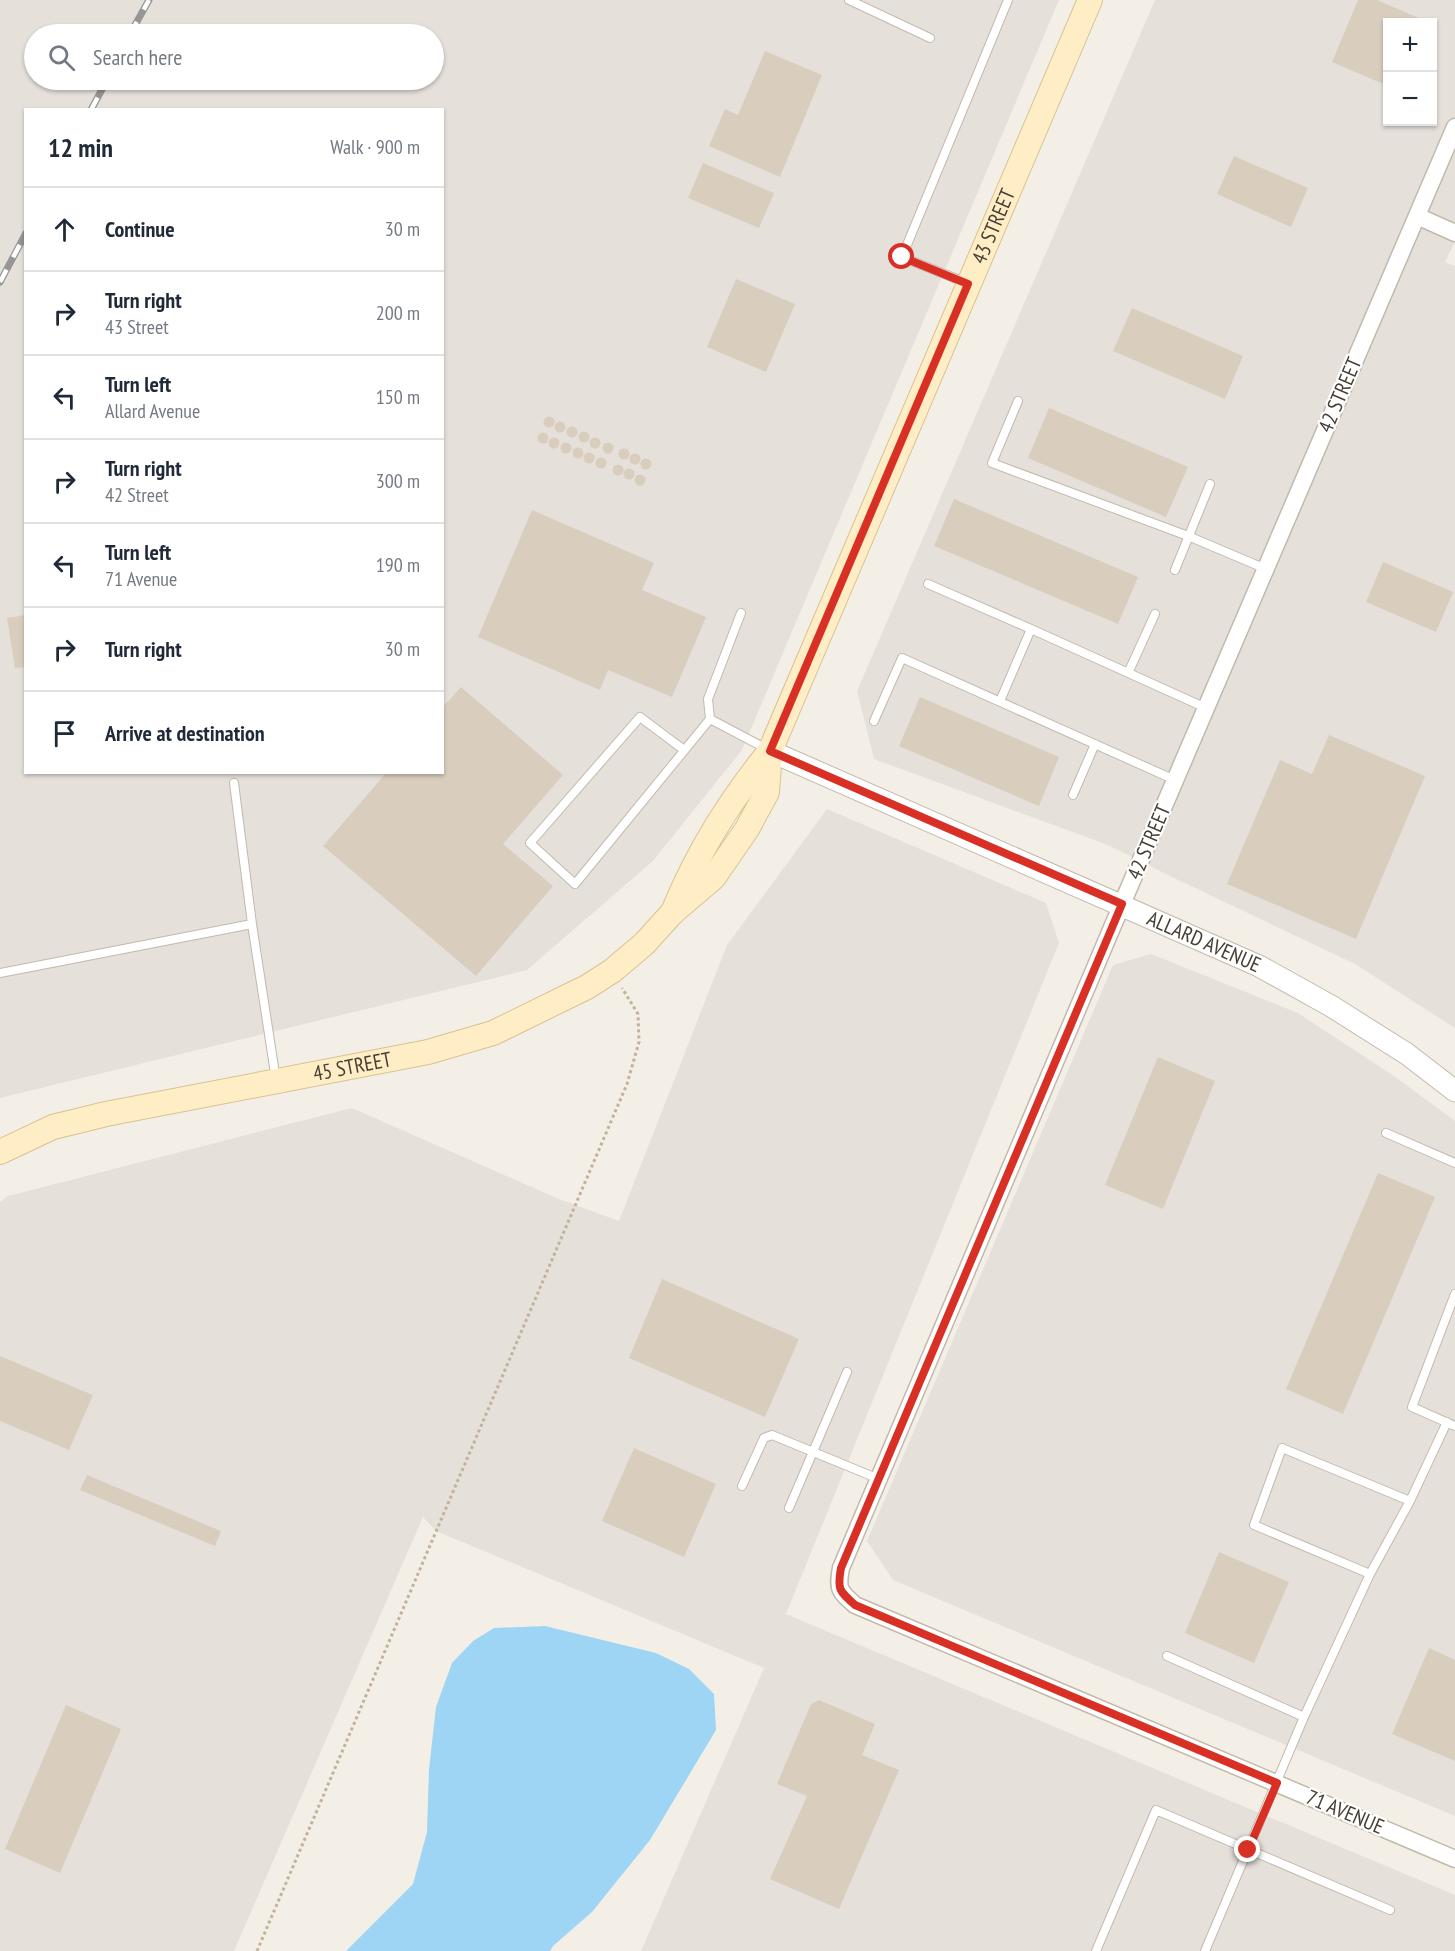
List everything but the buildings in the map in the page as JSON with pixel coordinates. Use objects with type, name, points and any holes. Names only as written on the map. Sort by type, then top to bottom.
[{"type":"main road","name":"43 STREET","points":[[770,751],[1090,0]]},
{"type":"main road","name":"45 STREET","points":[[0,1152],[53,1126],[428,1052],[494,1033],[587,987],[612,971],[644,944],[673,912],[714,877],[747,829],[767,792],[770,751]]},
{"type":"street","name":"42 STREET","points":[[840,1593],[838,1582],[841,1568],[1455,127]]},
{"type":"street","points":[[1417,216],[1455,233]]},
{"type":"street","name":"ALLARD AVENUE","points":[[770,751],[1259,966],[1331,1006],[1407,1053],[1455,1091]]},
{"type":"street","name":"71 AVENUE","points":[[840,1593],[855,1605],[1455,1859]]},
{"type":"lane","points":[[849,0],[930,38]]},
{"type":"lane","points":[[968,284],[902,257],[1008,0]]},
{"type":"lane","points":[[1018,401],[992,463],[1188,536],[1266,569]]},
{"type":"lane","points":[[1175,570],[1210,484]]},
{"type":"lane","points":[[928,584],[1206,708]]},
{"type":"lane","points":[[684,750],[640,717],[530,843],[575,884],[710,719],[708,699],[741,613]]},
{"type":"lane","points":[[1129,672],[1155,614]]},
{"type":"lane","points":[[1000,701],[1031,629]]},
{"type":"lane","points":[[874,722],[902,658],[1175,780]]},
{"type":"lane","points":[[710,719],[770,751]]},
{"type":"lane","points":[[1073,795],[1095,744]]},
{"type":"lane","points":[[234,783],[252,924],[276,1081]]},
{"type":"lane","points":[[0,973],[252,924]]},
{"type":"lane","points":[[1386,1133],[1455,1163]]},
{"type":"lane","points":[[1205,1951],[1304,1717],[1370,1574],[1451,1424],[1412,1407],[1455,1294]]},
{"type":"lane","points":[[789,1508],[847,1372]]},
{"type":"lane","points":[[742,1486],[764,1438],[772,1435],[879,1479]]},
{"type":"lane","points":[[1370,1574],[1254,1525],[1281,1448],[1410,1501]]},
{"type":"lane","points":[[1167,1656],[1304,1717]]},
{"type":"lane","points":[[1096,1951],[1156,1810],[1390,1910]]},
{"type":"path","points":[[257,1951],[627,1084],[639,1042],[638,1014],[612,971]]},
{"type":"shaded area","points":[[0,0],[1059,0],[742,750],[653,861],[527,970],[0,1098]]},
{"type":"shaded area","points":[[1155,0],[1455,0],[1455,242],[1445,262],[1455,266],[1455,1028],[1355,964],[1108,845],[874,759],[857,691]]},
{"type":"shaded area","points":[[827,809],[1046,903],[1059,943],[786,1614],[1455,1895],[1455,1951],[641,1951],[764,1668],[436,1531],[423,1517],[234,1951],[0,1951],[0,1202],[8,1196],[352,1108],[559,1199],[619,1221],[727,945]]},
{"type":"shaded area","points":[[1151,954],[1298,1013],[1394,1076],[1455,1121],[1455,1816],[893,1580],[867,1541],[1113,965]]},
{"type":"water","points":[[545,1626],[656,1653],[689,1669],[714,1694],[716,1730],[650,1840],[592,1912],[550,1951],[346,1951],[413,1884],[427,1832],[429,1769],[436,1707],[452,1663],[473,1641],[494,1628]]},
{"type":"railway","points":[[136,24],[149,0]]},
{"type":"railway","points":[[92,108],[102,90]]},
{"type":"railway","points":[[0,282],[24,237]]},
{"type":"route","points":[[902,257],[968,284],[770,751],[1122,904],[841,1568],[838,1582],[840,1593],[855,1605],[1277,1783],[1248,1850]]}]
